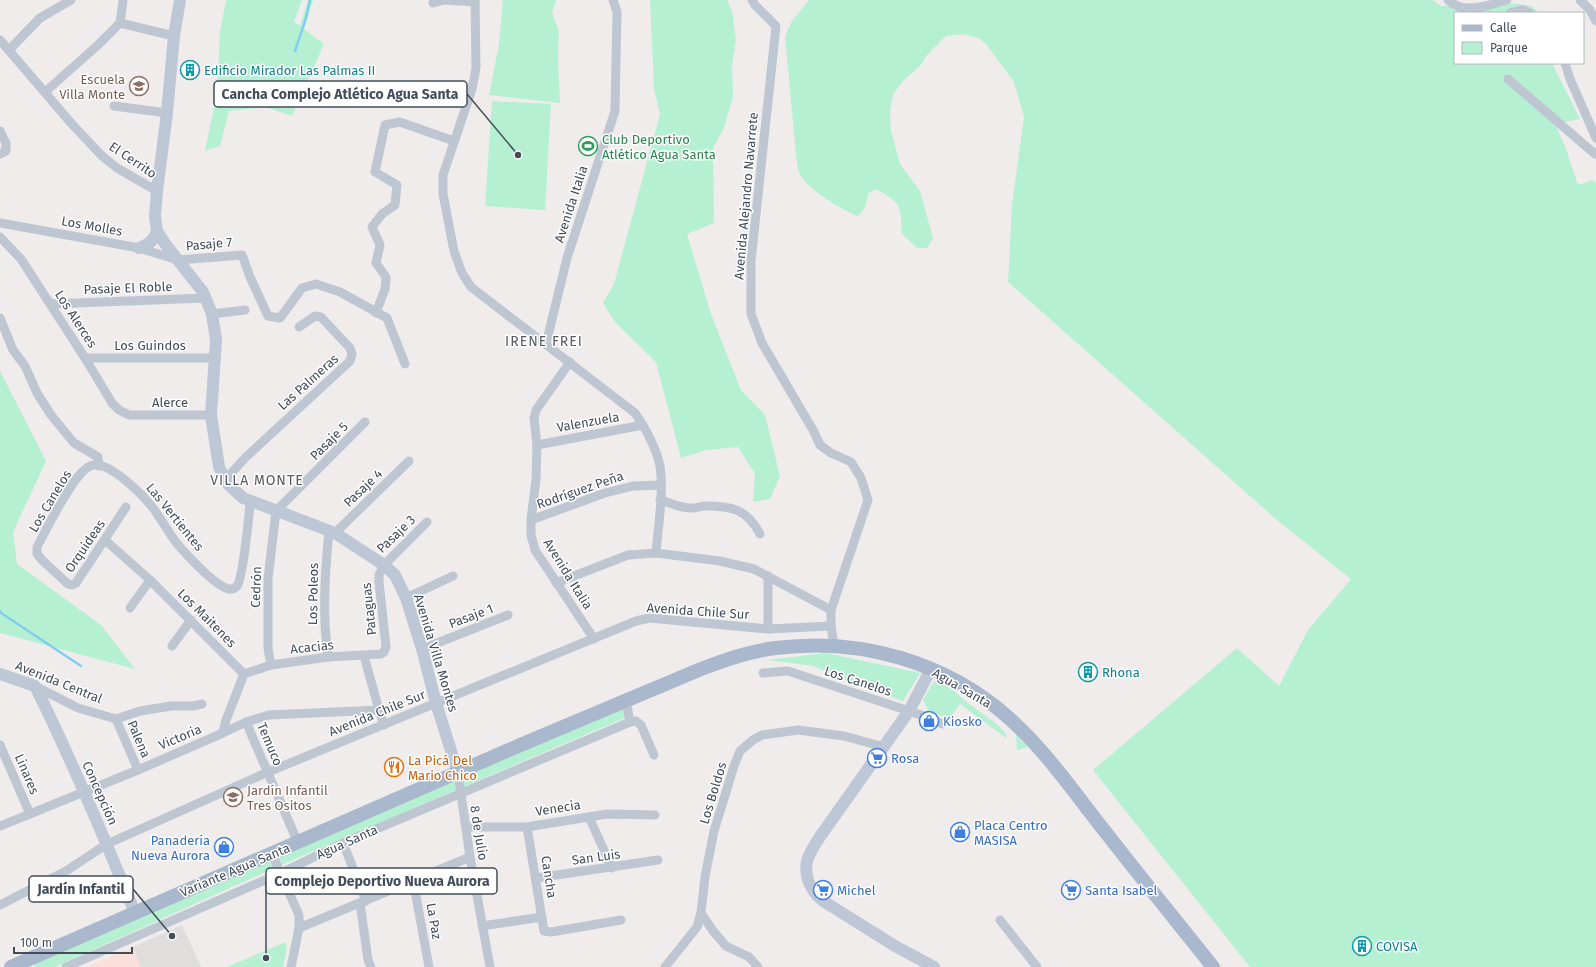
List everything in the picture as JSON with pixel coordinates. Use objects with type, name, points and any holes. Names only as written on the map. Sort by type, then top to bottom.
[{"type":"main road","name":"Agua Santa","points":[[458,773],[626,700],[738,657],[776,648],[814,645],[861,648],[890,655],[931,669],[982,697],[1023,732],[1057,771],[1213,967]]},
{"type":"main road","name":"Variante Agua Santa","points":[[11,967],[30,963],[135,913],[458,773]]},
{"type":"street","points":[[9,50],[40,18],[71,0]]},
{"type":"street","points":[[45,92],[98,45],[120,23],[123,0]]},
{"type":"street","points":[[139,248],[148,245],[156,236],[157,231],[155,216],[157,192],[167,113],[174,36],[180,0]]},
{"type":"street","points":[[433,3],[444,0],[475,1],[476,68],[472,89],[443,175],[444,194],[454,251],[462,273],[471,287],[635,413],[643,425],[656,453],[660,467],[661,486],[656,554]]},
{"type":"street","name":"Avenida Italia","points":[[546,344],[567,258],[615,111],[617,12],[613,0]]},
{"type":"street","name":"Avenida Alejandro Navarrete","points":[[752,0],[776,26],[751,261],[751,314],[762,343],[813,430],[820,445],[831,453],[851,462],[861,478],[868,500],[831,610],[831,626],[834,646]]},
{"type":"street","points":[[1448,0],[1461,8],[1478,11],[1503,0]]},
{"type":"street","points":[[1580,0],[1590,10],[1596,21]]},
{"type":"street","points":[[1514,12],[1523,10],[1528,12]]},
{"type":"street","points":[[120,23],[174,36]]},
{"type":"street","name":"El Cerrito","points":[[0,40],[102,156],[117,168],[157,192]]},
{"type":"street","points":[[1565,64],[1570,79],[1596,138]]},
{"type":"street","points":[[1508,79],[1595,154],[1596,152]]},
{"type":"street","points":[[114,106],[167,113]]},
{"type":"street","points":[[405,364],[387,318],[376,313],[385,289],[386,277],[376,264],[380,245],[372,227],[382,214],[395,205],[397,185],[375,172],[385,125],[400,122],[454,140]]},
{"type":"street","points":[[0,131],[6,143],[6,151],[0,154]]},
{"type":"street","name":"Los Molles","points":[[0,223],[139,248],[178,260]]},
{"type":"street","name":"Avenida Villa Montes","points":[[157,231],[199,286],[206,298],[212,314],[216,332],[212,415],[217,460],[225,480],[236,493],[250,502],[332,532],[384,565],[394,575],[406,598],[458,773]]},
{"type":"street","name":"Los Alerces","points":[[0,237],[21,259],[85,358],[112,403],[119,410],[129,415]]},
{"type":"street","name":"Pasaje 7","points":[[178,260],[242,255],[250,277],[268,316],[280,318],[302,288],[316,284],[340,292],[376,313]]},
{"type":"street","name":"Pasaje El Roble","points":[[50,304],[206,298]]},
{"type":"street","points":[[212,314],[245,310]]},
{"type":"street","name":"Las Palmeras","points":[[225,480],[245,458],[350,361],[352,354],[350,348],[322,316],[315,316],[299,327]]},
{"type":"street","points":[[0,318],[13,350],[25,366],[37,393],[51,415],[74,443],[98,457],[100,466]]},
{"type":"street","name":"Los Guindos","points":[[85,358],[214,358]]},
{"type":"street","name":"Avenida Italia","points":[[570,362],[536,410],[534,418],[537,445],[536,479],[530,536],[535,550],[594,639]]},
{"type":"street","name":"Alerce","points":[[129,415],[212,415]]},
{"type":"street","name":"Pasaje 5","points":[[276,511],[365,422]]},
{"type":"street","name":"Valenzuela","points":[[537,445],[643,425]]},
{"type":"street","name":"Pasaje 4","points":[[332,532],[409,461]]},
{"type":"street","name":"Los Canelos","points":[[42,560],[37,554],[37,547],[69,490],[85,469],[92,465],[100,466]]},
{"type":"street","name":"Las Vertientes","points":[[100,466],[111,470],[137,491],[152,507],[178,545],[187,555],[219,584],[227,589],[233,589],[238,584],[250,502]]},
{"type":"street","name":"Rodríguez Peña","points":[[531,520],[605,493],[633,486],[661,486]]},
{"type":"street","points":[[660,500],[687,508],[705,506],[732,509],[741,512],[754,522],[760,534]]},
{"type":"street","name":"Orquideas","points":[[42,560],[68,584],[72,585],[76,583],[126,507]]},
{"type":"street","name":"Cedrón","points":[[271,665],[268,648],[268,579],[276,511]]},
{"type":"street","name":"Pasaje 3","points":[[384,565],[427,522]]},
{"type":"street","name":"Los Poleos","points":[[328,657],[324,580],[332,532]]},
{"type":"street","name":"Los Maitenes","points":[[105,540],[150,580],[244,674]]},
{"type":"street","points":[[556,583],[628,555],[656,554],[720,561],[754,569],[831,610]]},
{"type":"street","name":"Pataguas","points":[[384,565],[379,575],[379,582],[386,647],[384,652]]},
{"type":"street","points":[[406,598],[453,576]]},
{"type":"street","points":[[768,576],[768,629]]},
{"type":"street","points":[[130,608],[150,580]]},
{"type":"street","name":"Pasaje 1","points":[[422,649],[508,615]]},
{"type":"street","name":"Avenida Chile Sur","points":[[0,905],[66,871],[107,844],[268,772],[636,621],[649,618],[768,629],[831,626]]},
{"type":"street","points":[[172,646],[191,620]]},
{"type":"street","name":"Acacias","points":[[244,674],[271,665],[328,657],[364,656],[384,652]]},
{"type":"street","points":[[364,656],[384,725]]},
{"type":"street","points":[[931,669],[909,711],[819,838],[807,861],[807,870],[810,886],[814,894],[848,918],[934,967]]},
{"type":"street","name":"Los Canelos","points":[[763,672],[788,671],[909,711],[943,724]]},
{"type":"street","name":"Avenida Central","points":[[0,674],[35,686],[78,708],[116,719]]},
{"type":"street","points":[[223,733],[226,720],[244,674]]},
{"type":"street","name":"Concepción","points":[[35,686],[84,790],[135,913]]},
{"type":"street","points":[[626,700],[630,722],[636,721],[641,725],[654,755]]},
{"type":"street","points":[[116,719],[140,711],[171,706],[193,706],[202,704]]},
{"type":"street","name":"Victoria","points":[[0,826],[84,790],[138,770],[246,722],[269,715],[379,710]]},
{"type":"street","name":"Palena","points":[[116,719],[138,770]]},
{"type":"street","name":"Temuco","points":[[246,722],[298,843]]},
{"type":"street","name":"Agua Santa","points":[[66,967],[281,873],[343,843],[630,722]]},
{"type":"street","name":"Los Boldos","points":[[665,967],[697,927],[701,913],[705,878],[714,831],[740,751],[753,740],[762,735],[798,730],[844,736],[884,747]]},
{"type":"street","name":"Linares","points":[[0,744],[30,814]]},
{"type":"street","name":"8 de Julio","points":[[458,773],[470,857],[490,967]]},
{"type":"street","name":"Venecia","points":[[466,827],[527,827],[607,814],[655,815]]},
{"type":"street","points":[[589,817],[612,868]]},
{"type":"street","name":"Cancha","points":[[527,827],[544,931],[551,932],[621,920]]},
{"type":"street","points":[[343,843],[363,902],[368,960],[371,967]]},
{"type":"street","points":[[272,854],[299,915],[299,928],[291,967]]},
{"type":"street","points":[[299,928],[470,857]]},
{"type":"street","name":"San Luis","points":[[536,878],[612,868],[658,860]]},
{"type":"street","name":"La Paz","points":[[414,880],[429,967]]},
{"type":"street","points":[[701,913],[713,931],[726,946],[749,957],[758,967]]},
{"type":"street","points":[[482,926],[542,917]]},
{"type":"street","points":[[1000,920],[1037,967]]},
{"type":"shaded area","points":[[182,925],[201,967],[140,967],[133,947]]},
{"type":"shaded area","points":[[133,947],[140,967],[86,967]]},
{"type":"green space","points":[[226,0],[302,0],[294,22],[300,26],[308,0],[313,0],[304,29],[324,44],[292,116],[266,107],[229,111],[220,146],[205,151],[217,93],[220,32]]},
{"type":"green space","points":[[503,0],[556,0],[552,13],[559,31],[558,57],[560,103],[489,95],[499,44]]},
{"type":"green space","points":[[650,0],[727,0],[732,11],[736,40],[732,66],[733,96],[724,128],[713,148],[714,223],[687,234],[711,314],[741,390],[765,415],[780,476],[770,499],[753,502],[755,474],[738,447],[706,450],[681,458],[656,362],[615,322],[603,303],[614,284],[660,114],[654,89]]},
{"type":"green space","points":[[809,0],[1433,0],[1441,6],[1495,1],[1531,6],[1539,12],[1454,12],[1454,64],[1552,64],[1580,119],[1565,122],[1548,109],[1565,146],[1577,182],[1579,185],[1592,180],[1596,183],[1596,967],[1250,967],[1093,770],[1237,648],[1279,686],[1308,630],[1351,579],[1277,520],[1008,282],[1012,204],[1024,117],[1014,82],[986,44],[980,39],[964,34],[946,36],[927,55],[920,66],[904,80],[893,94],[890,112],[891,131],[900,164],[920,191],[933,238],[927,248],[917,248],[902,234],[900,211],[896,202],[891,198],[876,189],[868,194],[865,208],[858,216],[843,209],[817,192],[804,180],[800,174],[797,162],[785,36],[792,21]]},
{"type":"green space","points":[[492,101],[551,104],[545,210],[485,206]]},
{"type":"green space","points":[[0,371],[46,461],[13,532],[17,564],[101,625],[135,669],[0,633]]},
{"type":"green space","points":[[826,653],[920,673],[903,701],[813,666],[767,660]]},
{"type":"green space","points":[[934,681],[949,686],[965,701],[997,724],[1007,735],[1006,738],[960,704],[949,719],[928,710],[923,700]]},
{"type":"green space","points":[[628,699],[629,716],[281,865],[55,967],[35,967],[32,961]]},
{"type":"green space","points":[[1016,735],[1028,747],[1017,750]]},
{"type":"green space","points":[[285,942],[287,948],[283,967],[227,967]]},
{"type":"waterway","points":[[295,51],[306,18],[310,0]]},
{"type":"waterway","points":[[0,611],[81,666]]},
{"type":"place","name":"Edificio Mirador Las Palmas II","points":[[190,70]]},
{"type":"place","name":"Escuela Villa Monte","points":[[139,86]]},
{"type":"place","name":"Club Deportivo Atlético Agua Santa","points":[[588,146]]},
{"type":"place","name":"Cancha Complejo Atlético Agua Santa","points":[[518,155]]},
{"type":"place","name":"Rhona","points":[[1088,672]]},
{"type":"place","name":"Kiosko","points":[[929,721]]},
{"type":"place","name":"Rosa","points":[[877,758]]},
{"type":"place","name":"La Picá Del Mario Chico","points":[[394,767]]},
{"type":"place","name":"Jardín Infantil Tres Ositos","points":[[233,797]]},
{"type":"place","name":"Placa Centro MASISA","points":[[960,832]]},
{"type":"place","name":"Panadería Nueva Aurora","points":[[224,847]]},
{"type":"place","name":"Michel","points":[[823,890]]},
{"type":"place","name":"Santa Isabel","points":[[1071,890]]},
{"type":"place","name":"Jardín Infantil","points":[[172,936]]},
{"type":"place","name":"COVISA","points":[[1362,946]]},
{"type":"place","name":"Complejo Deportivo Nueva Aurora","points":[[266,958]]},
{"type":"district","name":"IRENE FREI","points":[[544,341]]},
{"type":"district","name":"VILLA MONTE","points":[[257,480]]}]
